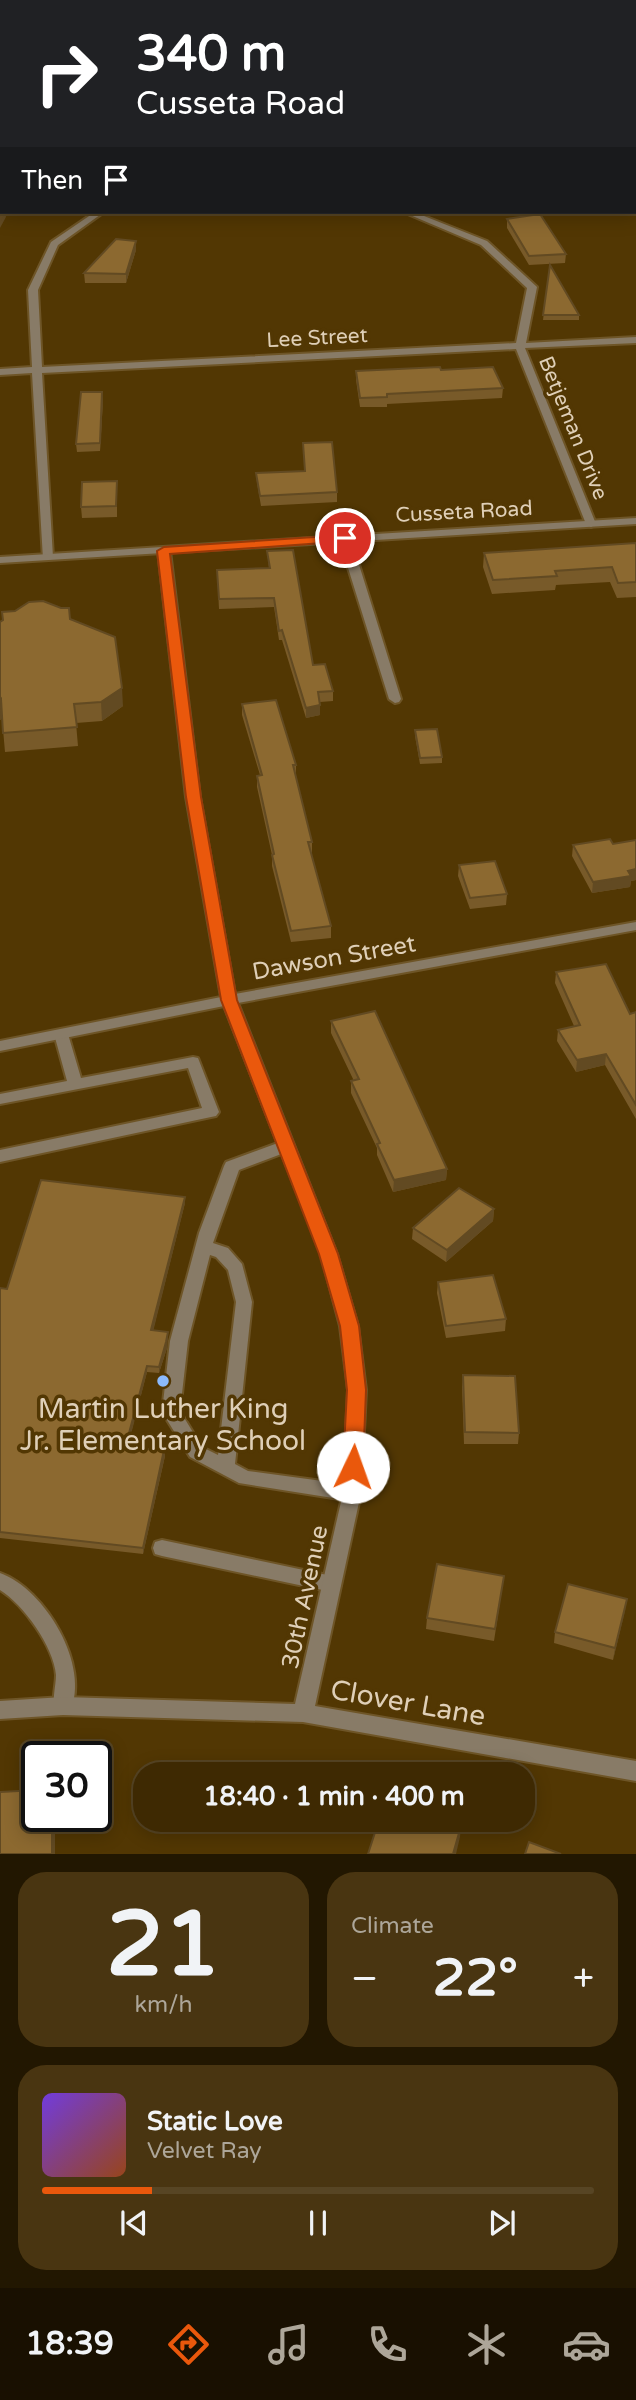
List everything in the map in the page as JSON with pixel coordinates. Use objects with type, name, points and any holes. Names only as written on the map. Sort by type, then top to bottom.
[{"type":"street","points":[[47,557],[35,370],[33,290],[54,244],[97,214]]},
{"type":"street","name":"Betjeman Drive","points":[[412,214],[484,243],[532,287],[520,348],[591,524]]},
{"type":"street","name":"Lee Street","points":[[0,372],[636,341]]},
{"type":"street","name":"Cusseta Road","points":[[0,560],[636,521]]},
{"type":"street","points":[[345,538],[395,699]]},
{"type":"street","name":"30th Avenue","points":[[164,551],[193,797],[229,1000],[328,1254],[349,1326],[356,1390],[352,1493],[303,1713]]},
{"type":"street","name":"Dawson Street","points":[[0,1046],[229,1000],[636,926]]},
{"type":"street","points":[[61,1034],[75,1083]]},
{"type":"street","points":[[0,1099],[193,1062],[211,1112],[0,1156]]},
{"type":"street","points":[[286,1146],[232,1166],[203,1247],[177,1355],[171,1412],[196,1452],[245,1478],[352,1493]]},
{"type":"street","points":[[203,1247],[222,1252],[236,1268],[244,1302],[225,1468]]},
{"type":"street","points":[[162,1548],[332,1584]]},
{"type":"street","points":[[0,1581],[10,1584],[46,1625],[64,1663],[63,1706]]},
{"type":"street","name":"Clover Lane","points":[[0,1710],[63,1706],[303,1713],[636,1771]]},
{"type":"building","points":[[540,214],[566,254],[529,256],[507,219]]},
{"type":"building","points":[[116,239],[136,241],[126,274],[84,273]]},
{"type":"building","points":[[550,265],[579,315],[543,315]]},
{"type":"building","points":[[440,367],[441,370],[493,367],[503,388],[387,394],[387,397],[360,398],[356,371]]},
{"type":"building","points":[[81,392],[102,392],[100,443],[76,444]]},
{"type":"building","points":[[332,442],[337,492],[260,496],[256,473],[305,471],[303,443]]},
{"type":"building","points":[[117,481],[116,506],[81,507],[82,482]]},
{"type":"building","points":[[636,543],[636,582],[618,583],[612,567],[555,571],[557,576],[493,580],[484,553]]},
{"type":"building","points":[[293,550],[313,665],[325,664],[333,691],[318,692],[320,705],[306,708],[282,630],[279,631],[274,598],[219,599],[217,570],[270,568],[267,551]]},
{"type":"building","points":[[43,601],[69,608],[70,619],[115,637],[122,688],[101,702],[74,704],[77,727],[3,733],[0,700],[2,612],[15,611],[29,602]]},
{"type":"building","points":[[276,700],[296,765],[293,765],[312,842],[308,842],[331,926],[291,931],[272,855],[274,854],[257,776],[262,775],[242,704]]},
{"type":"building","points":[[437,729],[442,757],[420,758],[415,730]]},
{"type":"building","points":[[610,839],[613,844],[636,840],[636,869],[628,871],[631,876],[593,882],[573,845]]},
{"type":"building","points":[[495,861],[507,894],[470,898],[459,865]]},
{"type":"building","points":[[606,964],[630,1014],[636,1012],[636,1105],[606,1054],[577,1060],[558,1030],[580,1025],[556,972]]},
{"type":"building","points":[[375,1011],[447,1169],[394,1180],[377,1144],[380,1143],[351,1081],[359,1079],[331,1021]]},
{"type":"building","points":[[41,1180],[185,1197],[151,1330],[168,1332],[166,1342],[159,1367],[147,1366],[125,1448],[164,1450],[143,1548],[0,1532],[0,1288],[7,1289]]},
{"type":"building","points":[[459,1188],[494,1209],[447,1250],[413,1228]]},
{"type":"building","points":[[493,1275],[506,1319],[446,1326],[438,1282]]},
{"type":"building","points":[[463,1375],[515,1376],[519,1433],[465,1432]]},
{"type":"building","points":[[437,1564],[504,1576],[495,1629],[427,1618]]},
{"type":"building","points":[[568,1584],[627,1599],[615,1648],[555,1632]]},
{"type":"building","points":[[21,1791],[21,1832],[52,1832],[52,1854],[0,1854],[0,1792]]},
{"type":"building","points":[[375,1832],[459,1832],[453,1854],[368,1854]]},
{"type":"building","points":[[529,1842],[561,1854],[525,1854]]},
{"type":"place","name":"Martin Luther King Jr. Elementary School","points":[[163,1381]]},
{"type":"route","points":[[345,538],[164,551],[193,797],[229,1000],[328,1254],[349,1326],[356,1390],[353,1467]]}]
